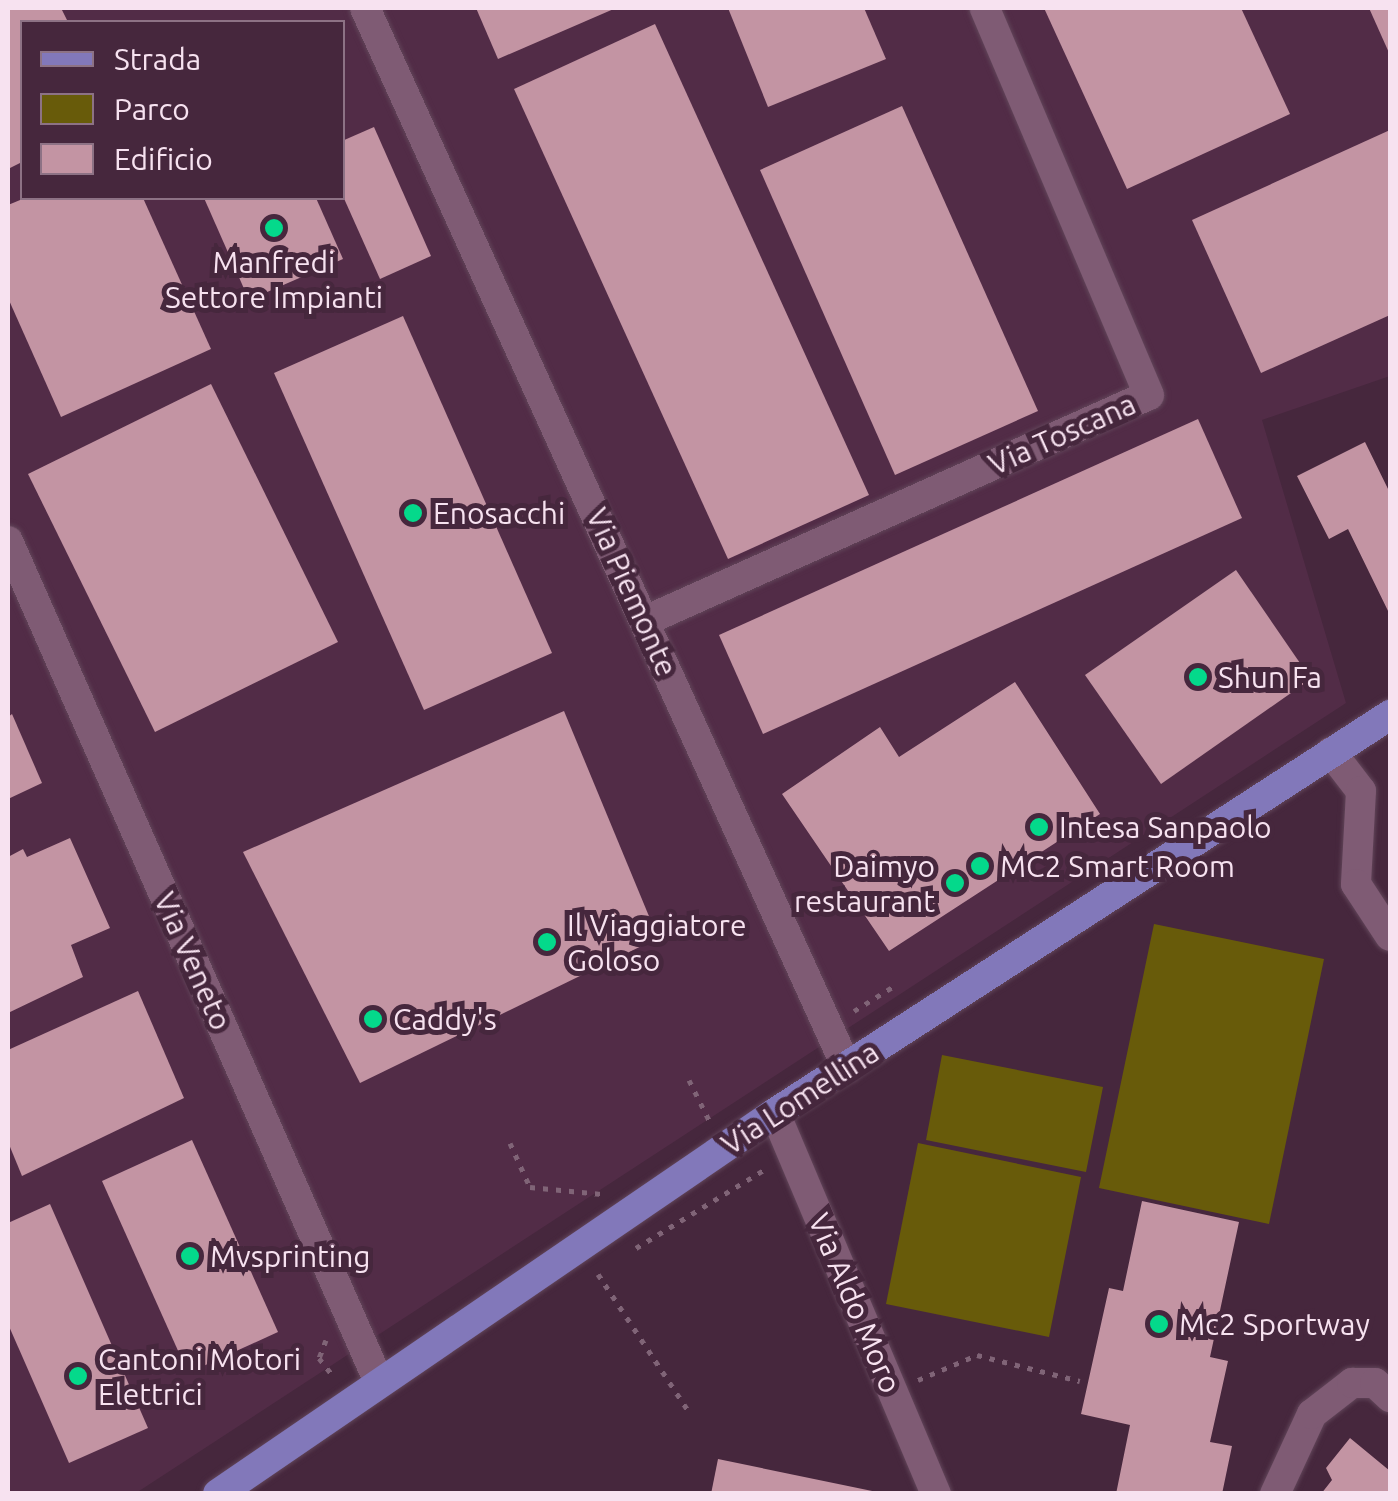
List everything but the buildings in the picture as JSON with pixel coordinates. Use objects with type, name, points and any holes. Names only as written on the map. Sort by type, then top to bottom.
[{"type":"main road","name":"Via Lomellina","points":[[218,1494],[775,1113],[1390,715]]},
{"type":"street","name":"Via Piemonte","points":[[365,8],[847,1068]]},
{"type":"street","name":"Via Toscana","points":[[645,621],[1149,395],[985,8]]},
{"type":"street","name":"Via Veneto","points":[[8,541],[379,1382]]},
{"type":"street","points":[[1331,752],[1361,791],[1356,884],[1390,936]]},
{"type":"street","name":"Via Aldo Moro","points":[[775,1113],[936,1494]]},
{"type":"street","points":[[1275,1494],[1312,1414],[1352,1383],[1375,1382],[1390,1396]]},
{"type":"path","points":[[828,1027],[894,986]]},
{"type":"path","points":[[712,1128],[726,1119]]},
{"type":"path","points":[[510,1143],[530,1187],[612,1195]]},
{"type":"path","points":[[630,1252],[745,1177],[793,1158]]},
{"type":"path","points":[[581,1285],[614,1263]]},
{"type":"path","points":[[598,1274],[687,1409]]},
{"type":"path","points":[[892,1390],[977,1356],[1080,1381]]},
{"type":"shaded area","points":[[8,8],[1390,8],[1390,376],[1262,420],[1346,703],[136,1493],[8,1494]]},
{"type":"green space","points":[[1154,924],[1324,959],[1269,1224],[1099,1188]]},
{"type":"green space","points":[[942,1055],[1103,1087],[1086,1172],[926,1140]]},
{"type":"green space","points":[[918,1143],[1081,1177],[1049,1337],[886,1304]]},
{"type":"place","name":"Manfredi Settore Impianti","points":[[274,228]]},
{"type":"place","name":"Enosacchi","points":[[413,513]]},
{"type":"place","name":"Shun Fa","points":[[1198,677]]},
{"type":"place","name":"Intesa Sanpaolo","points":[[1039,827]]},
{"type":"place","name":"MC2 Smart Room","points":[[980,866]]},
{"type":"place","name":"Daimyo restaurant","points":[[955,883]]},
{"type":"place","name":"Il Viaggiatore Goloso","points":[[547,942]]},
{"type":"place","name":"Caddy's","points":[[373,1019]]},
{"type":"place","name":"Mvsprinting","points":[[190,1256]]},
{"type":"place","name":"Mc2 Sportway","points":[[1159,1324]]},
{"type":"place","name":"Cantoni Motori Elettrici","points":[[78,1376]]}]
